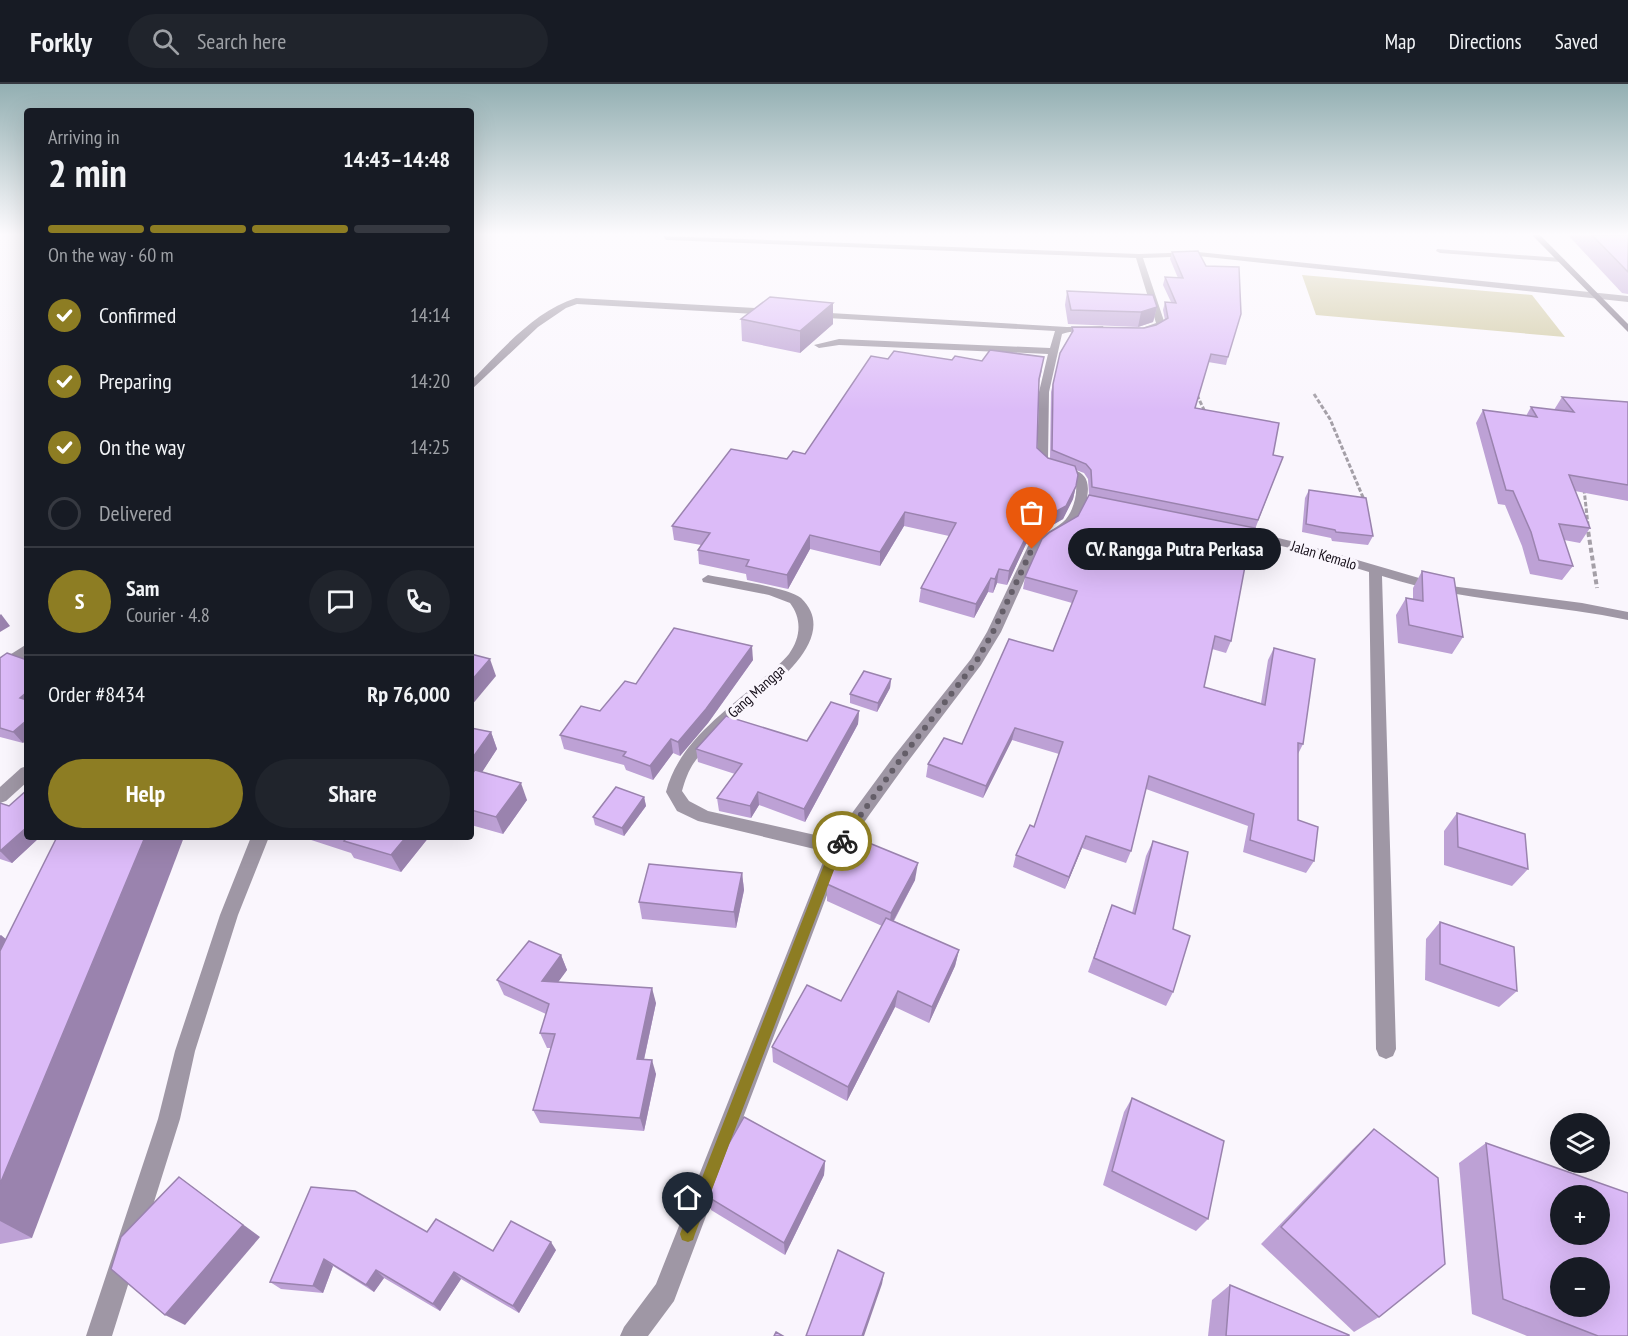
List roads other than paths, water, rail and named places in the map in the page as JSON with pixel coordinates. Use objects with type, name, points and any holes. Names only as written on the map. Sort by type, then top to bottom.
[{"type":"main road","points":[[1595,293],[1628,329]]},
{"type":"street","points":[[1129,330],[1147,330],[1160,325],[1159,310],[1152,293]]},
{"type":"street","points":[[1573,293],[1628,299]]},
{"type":"street","points":[[474,384],[554,312],[576,301],[777,312]]},
{"type":"street","points":[[801,314],[942,324],[1109,329]]},
{"type":"street","points":[[633,1336],[665,1292],[837,847],[900,760],[976,662],[993,632],[1032,549],[1042,539],[1070,523],[1081,500],[1085,484],[1083,479],[1073,473],[1047,466],[1041,460],[1044,393],[1058,333],[1066,329]]},
{"type":"street","points":[[819,345],[839,342],[1053,351]]},
{"type":"street","points":[[1081,500],[1126,509]]},
{"type":"street","name":"Jalan Kemalo","points":[[1214,528],[1303,547],[1376,571],[1470,594],[1552,602],[1628,616]]},
{"type":"street","points":[[1376,571],[1386,1049]]},
{"type":"street","name":"Gang Mangga","points":[[708,579],[772,592],[795,600],[806,619],[806,632],[793,658],[717,725],[677,774],[672,788],[674,798],[683,807],[705,817],[837,847]]},
{"type":"street","points":[[0,668],[24,651]]},
{"type":"street","points":[[0,797],[24,775]]},
{"type":"street","points":[[99,1336],[169,1119],[189,1040],[229,915],[259,840]]},
{"type":"place","name":"CV. Rangga Putra Perkasa","points":[[1032,549]]}]
